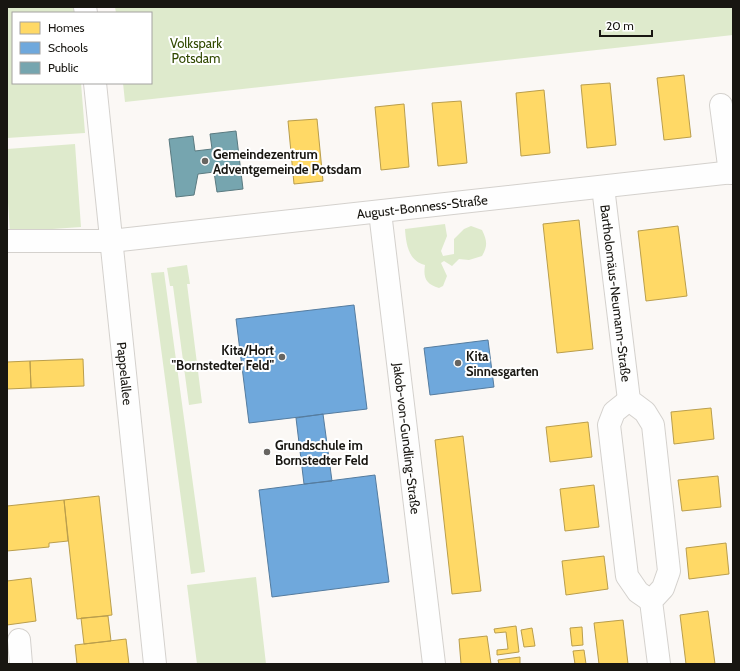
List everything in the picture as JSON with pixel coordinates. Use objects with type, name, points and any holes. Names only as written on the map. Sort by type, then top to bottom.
[{"type":"street","name":"Pappelallee","points":[[95,84],[155,664]]},
{"type":"street","points":[[721,105],[731,173]]},
{"type":"street","name":"August-Bonness-Straße","points":[[7,242],[111,241],[731,173]]},
{"type":"street","name":"Bartholomäus-Neumann-Straße","points":[[603,187],[629,400],[645,412],[653,425],[654,433],[669,571],[663,588],[651,601],[638,592],[627,576],[609,425],[614,412],[629,400]]},
{"type":"street","name":"Jakob-von-Gundling-Straße","points":[[380,212],[434,664]]},
{"type":"street","points":[[651,601],[659,664]]},
{"type":"street","points":[[19,640],[21,664]]},
{"type":"green space","points":[[7,7],[76,7],[76,12],[12,12],[12,84],[81,84],[85,133],[7,138]]},
{"type":"green space","name":"Volkspark Potsdam","points":[[115,7],[733,7],[733,35],[125,102],[123,84],[152,84],[152,12],[116,12]]},
{"type":"green space","points":[[75,144],[81,227],[10,232],[7,188],[7,149]]},
{"type":"green space","points":[[445,224],[447,236],[441,251],[443,256],[454,254],[454,239],[464,229],[471,226],[482,230],[486,240],[486,246],[482,256],[469,260],[459,259],[452,266],[444,261],[441,263],[447,276],[443,286],[439,288],[431,285],[426,280],[425,265],[419,263],[411,256],[407,245],[405,229]]},
{"type":"green space","points":[[187,265],[190,284],[187,284],[202,403],[189,405],[173,286],[170,286],[167,268]]},
{"type":"green space","points":[[164,272],[205,572],[191,574],[151,273]]},
{"type":"green space","points":[[256,577],[266,664],[197,664],[187,585]]},
{"type":"building: Homes","points":[[684,75],[691,137],[664,140],[657,78]]},
{"type":"building: Homes","points":[[610,83],[616,145],[587,148],[581,85]]},
{"type":"building: Homes","points":[[544,90],[550,153],[521,156],[516,93]]},
{"type":"building: Homes","points":[[461,101],[467,163],[438,166],[432,103]]},
{"type":"building: Homes","points":[[404,104],[409,167],[381,170],[375,107]]},
{"type":"building: Homes","points":[[317,119],[323,181],[294,184],[288,121]]},
{"type":"building: Homes","points":[[579,220],[593,349],[557,353],[543,224]]},
{"type":"building: Homes","points":[[678,226],[687,296],[646,301],[638,231]]},
{"type":"building: Homes","points":[[83,359],[84,386],[31,388],[30,361]]},
{"type":"building: Homes","points":[[30,361],[31,388],[7,389],[7,362]]},
{"type":"building: Homes","points":[[711,408],[714,439],[674,444],[671,412]]},
{"type":"building: Homes","points":[[588,422],[592,457],[550,462],[546,427]]},
{"type":"building: Homes","points":[[463,436],[481,591],[452,594],[435,440]]},
{"type":"building: Homes","points":[[718,476],[721,507],[682,511],[678,480]]},
{"type":"building: Homes","points":[[594,485],[599,527],[565,531],[560,489]]},
{"type":"building: Homes","points":[[99,496],[112,615],[77,619],[64,500]]},
{"type":"building: Homes","points":[[64,500],[68,541],[49,543],[49,547],[7,551],[7,506]]},
{"type":"building: Homes","points":[[726,543],[729,574],[689,579],[686,548]]},
{"type":"building: Homes","points":[[604,556],[608,589],[566,595],[562,561]]},
{"type":"building: Homes","points":[[31,578],[36,621],[7,625],[7,581]]},
{"type":"building: Homes","points":[[708,611],[715,664],[686,664],[680,615]]},
{"type":"building: Homes","points":[[108,616],[111,641],[84,644],[81,618]]},
{"type":"building: Homes","points":[[623,620],[628,664],[599,664],[594,623]]},
{"type":"building: Homes","points":[[516,626],[519,652],[497,655],[497,650],[508,649],[506,632],[495,633],[494,629]]},
{"type":"building: Homes","points":[[582,627],[583,645],[572,646],[570,628]]},
{"type":"building: Homes","points":[[532,628],[535,646],[524,647],[521,630]]},
{"type":"building: Homes","points":[[487,636],[491,664],[461,664],[459,639]]},
{"type":"building: Homes","points":[[126,639],[129,664],[77,664],[75,645]]},
{"type":"building: Homes","points":[[584,650],[586,664],[575,664],[573,651]]},
{"type":"building: Homes","points":[[520,657],[520,664],[499,664],[498,660]]},
{"type":"building: Schools","points":[[354,305],[367,409],[249,423],[236,319]]},
{"type":"building: Schools","name":"Kita Sinnesgarten","points":[[488,340],[494,387],[430,395],[424,348]]},
{"type":"building: Schools","points":[[323,414],[332,481],[304,484],[296,418]]},
{"type":"building: Schools","points":[[375,475],[389,582],[272,597],[259,490]]},
{"type":"building: Public","name":"Gemeindezentrum Adventgemeinde Potsdam","points":[[236,131],[243,189],[217,192],[214,172],[198,174],[194,195],[176,197],[169,139],[193,136],[195,151],[212,149],[210,134]]},
{"type":"place","name":"Gemeindezentrum Adventgemeinde Potsdam","points":[[205,161]]},
{"type":"place","name":"Kita/Hort \"Bornstedter Feld\"","points":[[282,357]]},
{"type":"place","name":"Kita Sinnesgarten","points":[[458,363]]},
{"type":"place","name":"Grundschule im Bornstedter Feld","points":[[267,452]]}]
